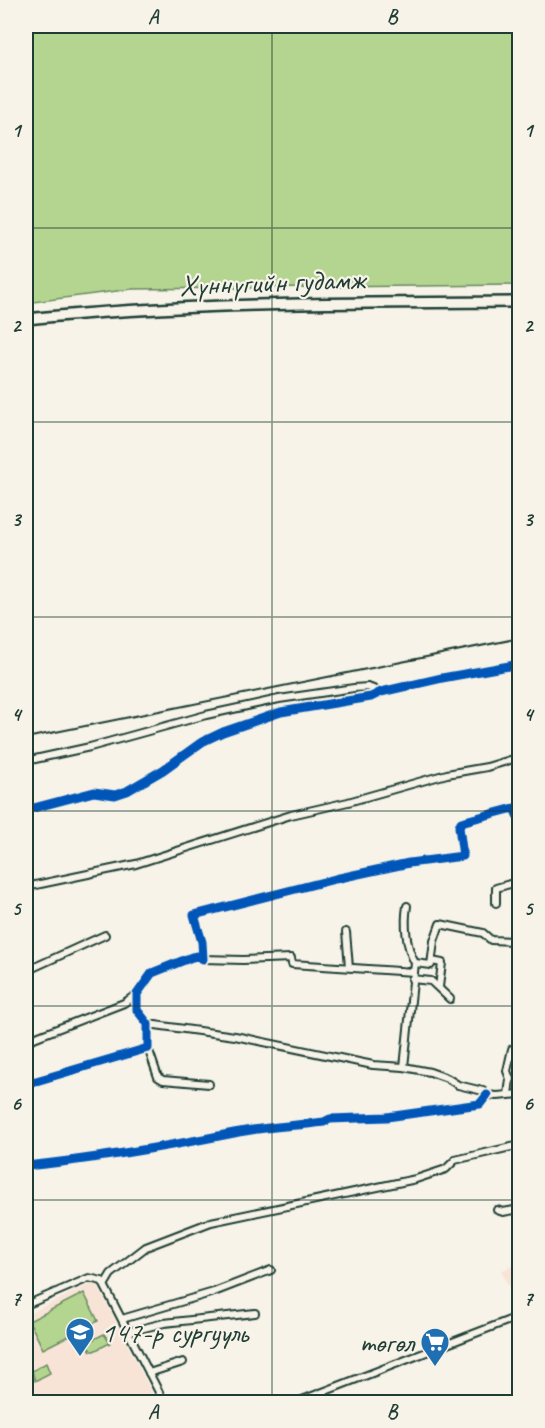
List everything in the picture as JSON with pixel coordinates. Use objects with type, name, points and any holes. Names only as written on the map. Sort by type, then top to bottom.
[{"type":"main road","name":"Хүннүгийн гудамж","points":[[26,319],[190,308],[306,304],[519,302]]},
{"type":"street","points":[[26,810],[94,792],[121,794],[163,770],[202,742],[272,714],[371,697],[381,692],[519,664]]},
{"type":"street","points":[[26,761],[90,747],[206,715],[279,699],[368,687],[381,692]]},
{"type":"street","points":[[26,887],[136,864],[302,812],[519,757]]},
{"type":"street","points":[[202,959],[202,942],[194,915],[335,879],[409,863],[463,856],[459,827],[461,822],[514,808],[518,811],[519,822]]},
{"type":"street","points":[[496,903],[496,888],[519,881]]},
{"type":"street","points":[[404,1067],[415,963],[409,945],[405,917],[408,906]]},
{"type":"street","points":[[415,963],[431,965],[434,942],[441,924],[483,933],[491,940],[514,940]]},
{"type":"street","points":[[346,932],[349,967]]},
{"type":"street","points":[[26,971],[105,935]]},
{"type":"street","points":[[26,1041],[124,1003],[137,994],[152,973],[197,956],[202,959],[243,960],[291,958],[292,964],[349,967],[413,975],[431,981],[450,999]]},
{"type":"street","points":[[432,961],[442,963],[439,987]]},
{"type":"street","points":[[137,994],[137,1010],[148,1024],[148,1048],[158,1077],[163,1080],[209,1084]]},
{"type":"street","points":[[148,1024],[235,1036],[373,1065],[430,1072],[458,1085],[483,1091],[488,1095],[519,1094]]},
{"type":"street","points":[[26,1084],[148,1048]]},
{"type":"street","points":[[508,1095],[510,1079],[507,1071],[512,1050]]},
{"type":"street","points":[[26,1166],[208,1140],[234,1133],[330,1119],[387,1118],[480,1104],[488,1095]]},
{"type":"street","points":[[105,1284],[111,1274],[146,1247],[211,1222],[416,1179],[446,1169],[455,1160],[519,1145]]},
{"type":"street","points":[[497,1210],[503,1212],[519,1209]]},
{"type":"street","points":[[122,1319],[214,1292],[271,1270]]},
{"type":"street","points":[[26,1305],[89,1278],[99,1279],[105,1284],[164,1402]]},
{"type":"street","points":[[128,1332],[164,1323],[255,1314]]},
{"type":"street","points":[[297,1402],[519,1316]]},
{"type":"street","points":[[149,1373],[183,1362]]},
{"type":"shaded area","points":[[519,1263],[520,1307],[501,1271]]},
{"type":"shaded area","name":"147-р сургууль","points":[[92,1283],[98,1286],[156,1401],[26,1402],[26,1315]]},
{"type":"green space","points":[[26,26],[519,26],[519,285],[132,289],[26,303]]},
{"type":"green space","points":[[84,1293],[98,1321],[43,1349],[29,1321]]},
{"type":"green space","points":[[104,1334],[110,1343],[91,1351],[86,1343]]},
{"type":"green space","points":[[46,1363],[50,1373],[35,1381],[32,1371]]},
{"type":"railway","points":[[26,738],[520,638]]},
{"type":"cycle path","points":[[26,810],[94,792],[115,795],[127,791],[163,770],[202,742],[223,732],[281,712],[371,697],[381,692],[442,678],[520,664]]},
{"type":"cycle path","points":[[26,1084],[148,1048],[148,1024],[137,1010],[137,994],[152,973],[192,957],[197,956],[203,959],[202,942],[194,915],[335,879],[409,863],[463,856],[459,827],[461,822],[514,808],[520,822]]},
{"type":"cycle path","points":[[26,1166],[156,1148],[245,1131],[324,1122],[330,1119],[387,1117],[480,1104],[487,1095]]},
{"type":"place","name":"147-р сургууль","points":[[80,1358]]},
{"type":"place","name":"төгөл","points":[[435,1368]]}]
